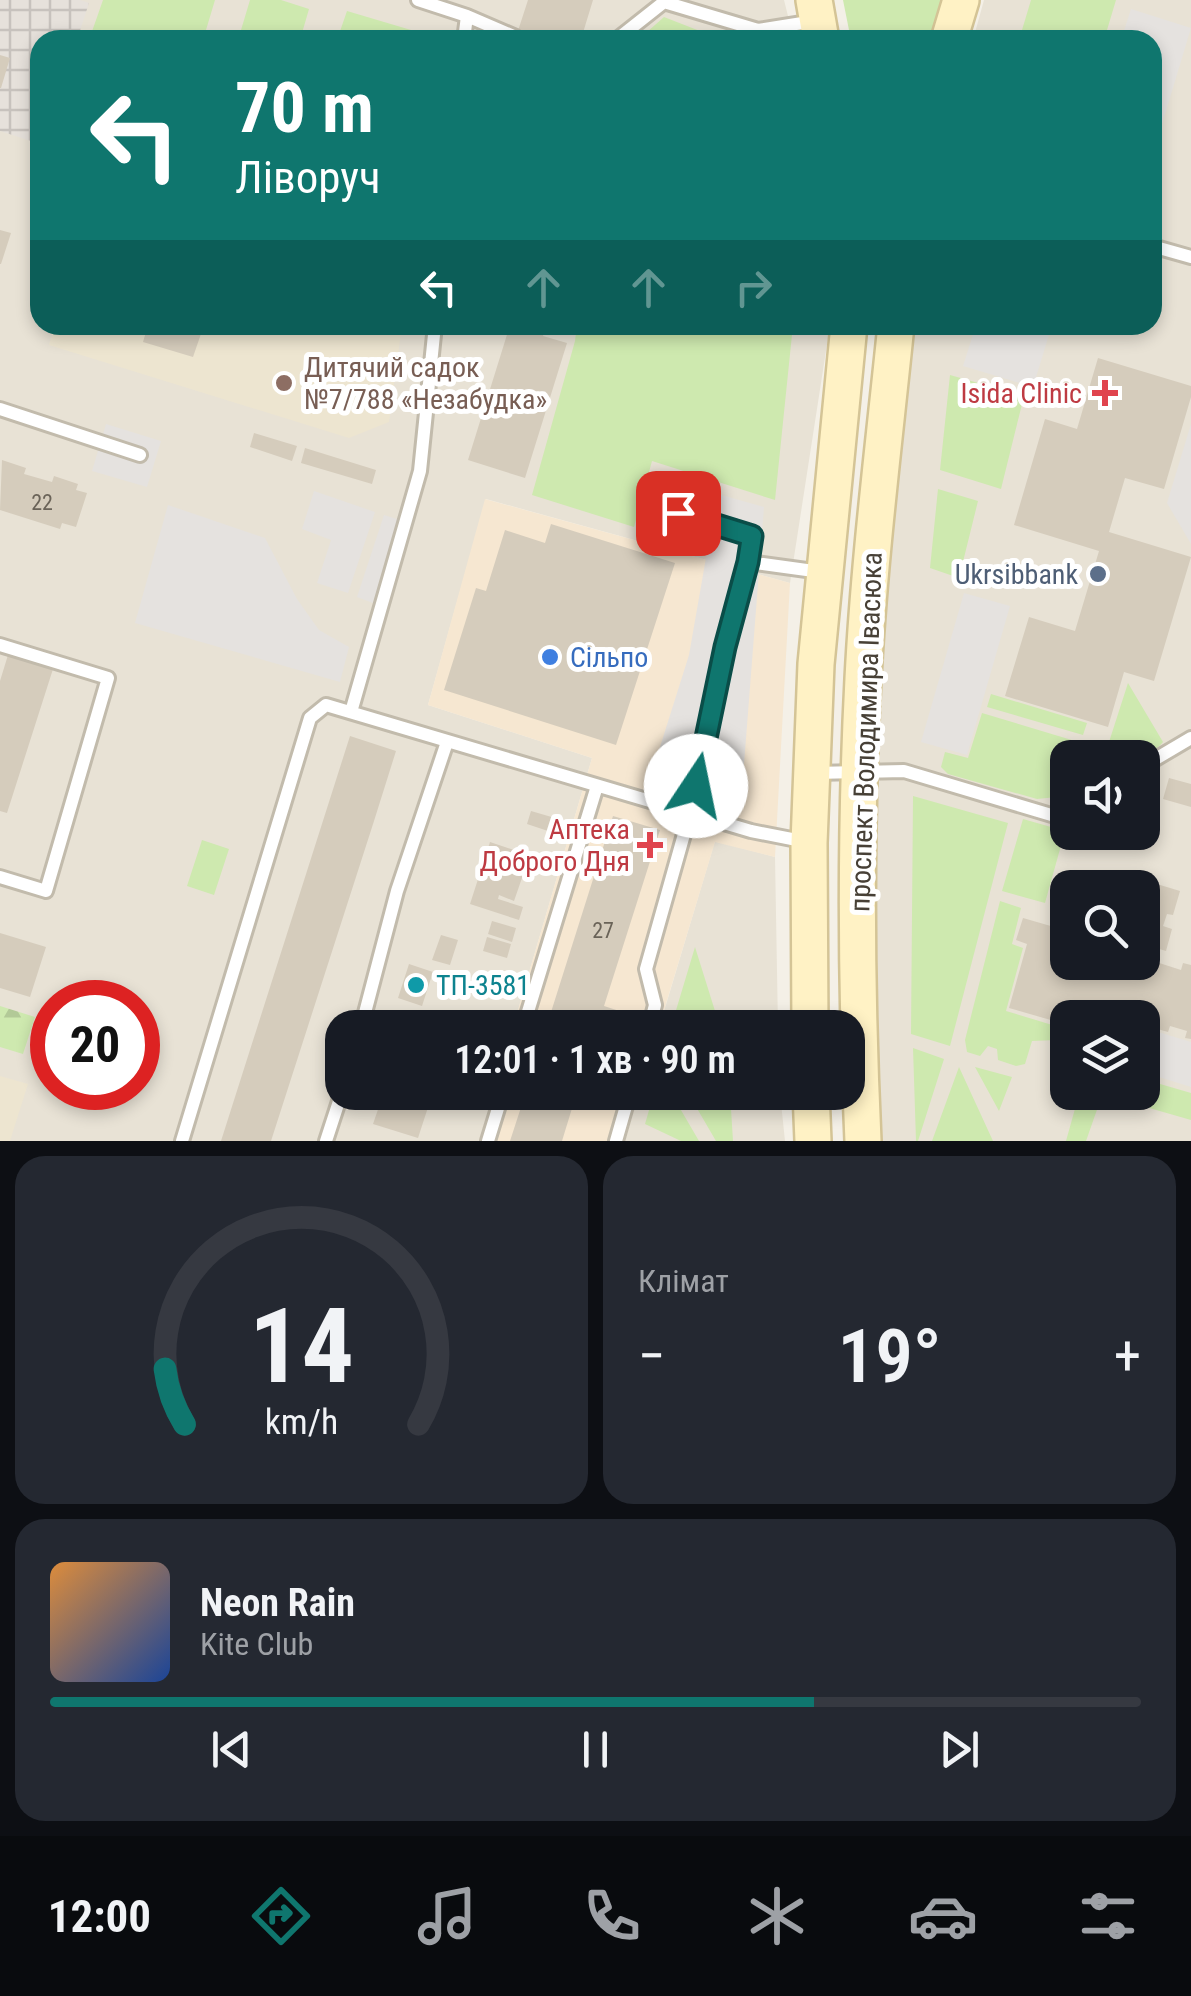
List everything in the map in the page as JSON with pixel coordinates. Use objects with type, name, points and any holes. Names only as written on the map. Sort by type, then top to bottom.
[{"type":"main road","points":[[953,30],[961,0]]},
{"type":"main road","name":"проспект Володимира Івасюка","points":[[810,1010],[809,842],[816,664],[848,335]]},
{"type":"main road","name":"проспект Володимира Івасюка","points":[[863,1141],[859,773],[872,566],[895,335]]},
{"type":"main road","points":[[812,1110],[813,1141]]},
{"type":"lane","points":[[418,0],[500,30]]},
{"type":"lane","points":[[629,30],[664,2],[758,30],[817,20]]},
{"type":"lane","points":[[465,30],[467,16]]},
{"type":"lane","points":[[1162,249],[1191,257]]},
{"type":"lane","points":[[350,712],[420,471],[434,335]]},
{"type":"lane","points":[[0,409],[140,455]]},
{"type":"lane","points":[[654,1010],[646,969],[690,813],[752,536],[678,513]]},
{"type":"lane","points":[[748,562],[824,572]]},
{"type":"lane","points":[[0,645],[108,678],[46,891],[0,877]]},
{"type":"lane","points":[[182,1141],[310,718],[326,705],[751,831],[809,842]]},
{"type":"lane","points":[[1160,756],[1191,738]]},
{"type":"lane","points":[[366,1010],[398,891],[447,742]]},
{"type":"lane","points":[[811,773],[904,770],[1050,815]]},
{"type":"lane","points":[[529,1010],[597,786]]},
{"type":"lane","points":[[326,1141],[336,1110]]},
{"type":"lane","points":[[488,1141],[497,1110]]},
{"type":"lane","points":[[616,1141],[625,1110]]},
{"type":"shaded area","points":[[0,0],[784,0],[792,30],[30,30],[30,335],[828,335],[790,583],[486,499],[428,705],[592,758],[518,1010],[325,1010],[325,1110],[489,1110],[479,1141],[0,1141]]},
{"type":"shaded area","points":[[0,0],[89,3],[80,30],[30,30],[30,141],[0,131]]},
{"type":"shaded area","points":[[984,0],[1191,0],[1191,1141],[877,1141],[872,663],[915,335],[1162,335],[1162,30],[976,30]]},
{"type":"shaded area","points":[[1131,9],[1191,28],[1162,124],[1162,30],[1124,30]]},
{"type":"shaded area","name":"Дитячий садок №7/788 «Незабудка»","points":[[52,335],[401,335],[389,422],[349,438],[49,345]]},
{"type":"shaded area","points":[[973,335],[1049,335],[1033,387],[963,366]]},
{"type":"shaded area","points":[[106,424],[161,441],[147,487],[92,471]]},
{"type":"shaded area","points":[[1191,424],[1191,544],[1167,503]]},
{"type":"shaded area","points":[[668,480],[764,507],[742,790],[654,766],[689,655],[707,552],[652,535]]},
{"type":"shaded area","points":[[314,491],[375,512],[348,593],[317,583],[331,540],[302,529]]},
{"type":"shaded area","points":[[485,499],[790,583],[775,857],[715,842],[664,1010],[518,1010],[592,758],[428,705]]},
{"type":"shaded area","points":[[168,505],[265,538],[297,599],[319,630],[349,647],[340,682],[135,623]]},
{"type":"shaded area","points":[[384,515],[400,520],[373,603],[357,597]]},
{"type":"shaded area","points":[[964,593],[1010,606],[967,755],[921,742]]},
{"type":"shaded area","points":[[715,841],[775,857],[778,1010],[664,1010]]},
{"type":"shaded area","points":[[1160,1033],[1191,1042],[1191,1087],[1160,1077]]},
{"type":"shaded area","points":[[0,1076],[28,1084],[10,1141],[0,1141]]},
{"type":"shaded area","points":[[489,1110],[634,1110],[625,1141],[479,1141]]},
{"type":"shaded area","points":[[634,1110],[782,1110],[785,1141],[625,1141]]},
{"type":"green space","points":[[103,0],[215,0],[206,30],[92,30]]},
{"type":"green space","points":[[250,0],[281,0],[309,9],[303,30],[241,30]]},
{"type":"green space","points":[[843,0],[941,0],[934,30],[849,30]]},
{"type":"green space","points":[[1031,0],[1116,0],[1107,30],[1022,30]]},
{"type":"green space","points":[[347,11],[411,30],[340,30]]},
{"type":"green space","points":[[664,17],[697,30],[649,30]]},
{"type":"green space","points":[[576,335],[792,335],[775,500],[652,461],[634,527],[532,495]]},
{"type":"green space","points":[[950,375],[1024,396],[1001,489],[940,470]]},
{"type":"green space","points":[[938,489],[978,501],[959,578],[930,568]]},
{"type":"green space","points":[[1128,683],[1163,742],[1160,745],[1160,740],[1110,740]]},
{"type":"green space","points":[[991,694],[1087,723],[1083,735],[987,707]]},
{"type":"green space","points":[[982,713],[1072,740],[1050,740],[1050,798],[1037,799],[948,774],[941,767],[945,752],[968,758]]},
{"type":"green space","points":[[913,796],[1008,823],[950,1046],[911,1034]]},
{"type":"green space","points":[[1023,819],[1050,827],[1050,850],[1060,850],[1054,870],[1050,870],[1045,903],[1002,891]]},
{"type":"green space","points":[[202,840],[229,849],[214,895],[187,886]]},
{"type":"green space","points":[[1000,901],[1021,908],[1012,944],[1023,948],[1006,1011],[1050,1024],[1050,1040],[1032,1041],[1025,1064],[1016,1066],[998,1060],[997,1049],[988,1046],[980,1056],[967,1052],[965,1040]]},
{"type":"green space","points":[[695,947],[715,1010],[676,1010]]},
{"type":"green space","points":[[0,1006],[30,1015],[30,1032],[23,1054],[0,1047]]},
{"type":"green space","points":[[913,1048],[944,1059],[918,1141],[916,1141]]},
{"type":"green space","points":[[959,1067],[993,1141],[932,1141]]},
{"type":"green space","points":[[975,1067],[1012,1077],[999,1111]]},
{"type":"green space","points":[[1160,1084],[1191,1093],[1191,1120],[1156,1110],[1160,1110]]},
{"type":"green space","points":[[649,1110],[681,1110],[699,1141],[681,1141],[645,1124]]},
{"type":"green space","points":[[698,1110],[731,1110],[733,1141],[716,1141]]},
{"type":"green space","points":[[1075,1110],[1097,1110],[1086,1141],[1066,1141]]},
{"type":"building","points":[[528,0],[593,0],[584,30],[518,30]]},
{"type":"building","points":[[0,55],[10,58],[1,88],[0,88]]},
{"type":"building","points":[[0,230],[11,233],[1,264],[0,264]]},
{"type":"building","points":[[145,335],[201,335],[193,357],[143,342]]},
{"type":"building","points":[[507,335],[543,335],[567,343],[525,478],[468,460]]},
{"type":"building","points":[[1098,358],[1191,386],[1164,489],[1125,478],[1109,532],[1191,557],[1154,681],[1124,672],[1108,727],[1005,696],[1029,617],[1075,631],[1099,551],[1014,525],[1045,419],[1077,429]]},
{"type":"building","points":[[254,433],[297,446],[292,461],[250,447]]},
{"type":"building","points":[[305,448],[376,470],[372,484],[301,463]]},
{"type":"building","points":[[2,460],[26,468],[24,474],[52,482],[54,476],[78,484],[76,490],[87,493],[76,527],[62,523],[60,529],[0,510]]},
{"type":"building","name":"Сільпо","points":[[551,524],[675,563],[616,745],[444,690],[476,588],[486,591],[505,530],[545,543]]},
{"type":"building","points":[[8,655],[53,669],[7,813],[0,811],[0,681]]},
{"type":"building","points":[[350,736],[396,751],[374,821],[271,1141],[221,1141]]},
{"type":"building","points":[[1169,778],[1191,784],[1191,807],[1163,799]]},
{"type":"building","points":[[531,811],[555,818],[551,832],[527,824]]},
{"type":"building","points":[[613,816],[660,830],[604,1006],[616,1010],[552,1010]]},
{"type":"building","points":[[490,842],[514,850],[507,870],[523,875],[514,901],[499,895],[498,899],[523,907],[519,920],[470,904]]},
{"type":"building","points":[[1160,885],[1180,891],[1173,915],[1167,914],[1163,926],[1172,929],[1166,951],[1160,949]]},
{"type":"building","points":[[1023,918],[1050,926],[1050,980],[1160,980],[1160,963],[1181,970],[1183,963],[1191,965],[1191,1039],[1185,1038],[1187,1031],[1170,1026],[1168,1032],[1160,1030],[1160,1000],[1050,1000],[1050,1020],[1009,1008],[1027,944],[1016,940]]},
{"type":"building","points":[[492,921],[516,928],[512,942],[488,934]]},
{"type":"building","points":[[0,933],[46,947],[35,980],[30,980],[30,997],[0,988]]},
{"type":"building","points":[[441,935],[458,940],[450,965],[432,960]]},
{"type":"building","points":[[487,937],[511,944],[507,958],[483,951]]},
{"type":"building","name":"ТП-3581","points":[[409,964],[433,972],[422,1006],[398,998]]},
{"type":"building","points":[[378,1110],[427,1110],[418,1138],[373,1124]]},
{"type":"building","points":[[520,1110],[571,1110],[562,1141],[510,1141]]},
{"type":"place","name":"Дитячий садок №7/788 «Незабудка»","points":[[284,383]]},
{"type":"place","name":"Isida Clinic","points":[[1105,393]]},
{"type":"place","name":"Ukrsibbank","points":[[1098,574]]},
{"type":"place","name":"Сільпо","points":[[550,657]]},
{"type":"place","name":"Аптека Доброго Дня","points":[[650,845]]},
{"type":"place","name":"ТП-3581","points":[[416,985]]},
{"type":"route","points":[[678,513],[752,536],[696,786]]}]
